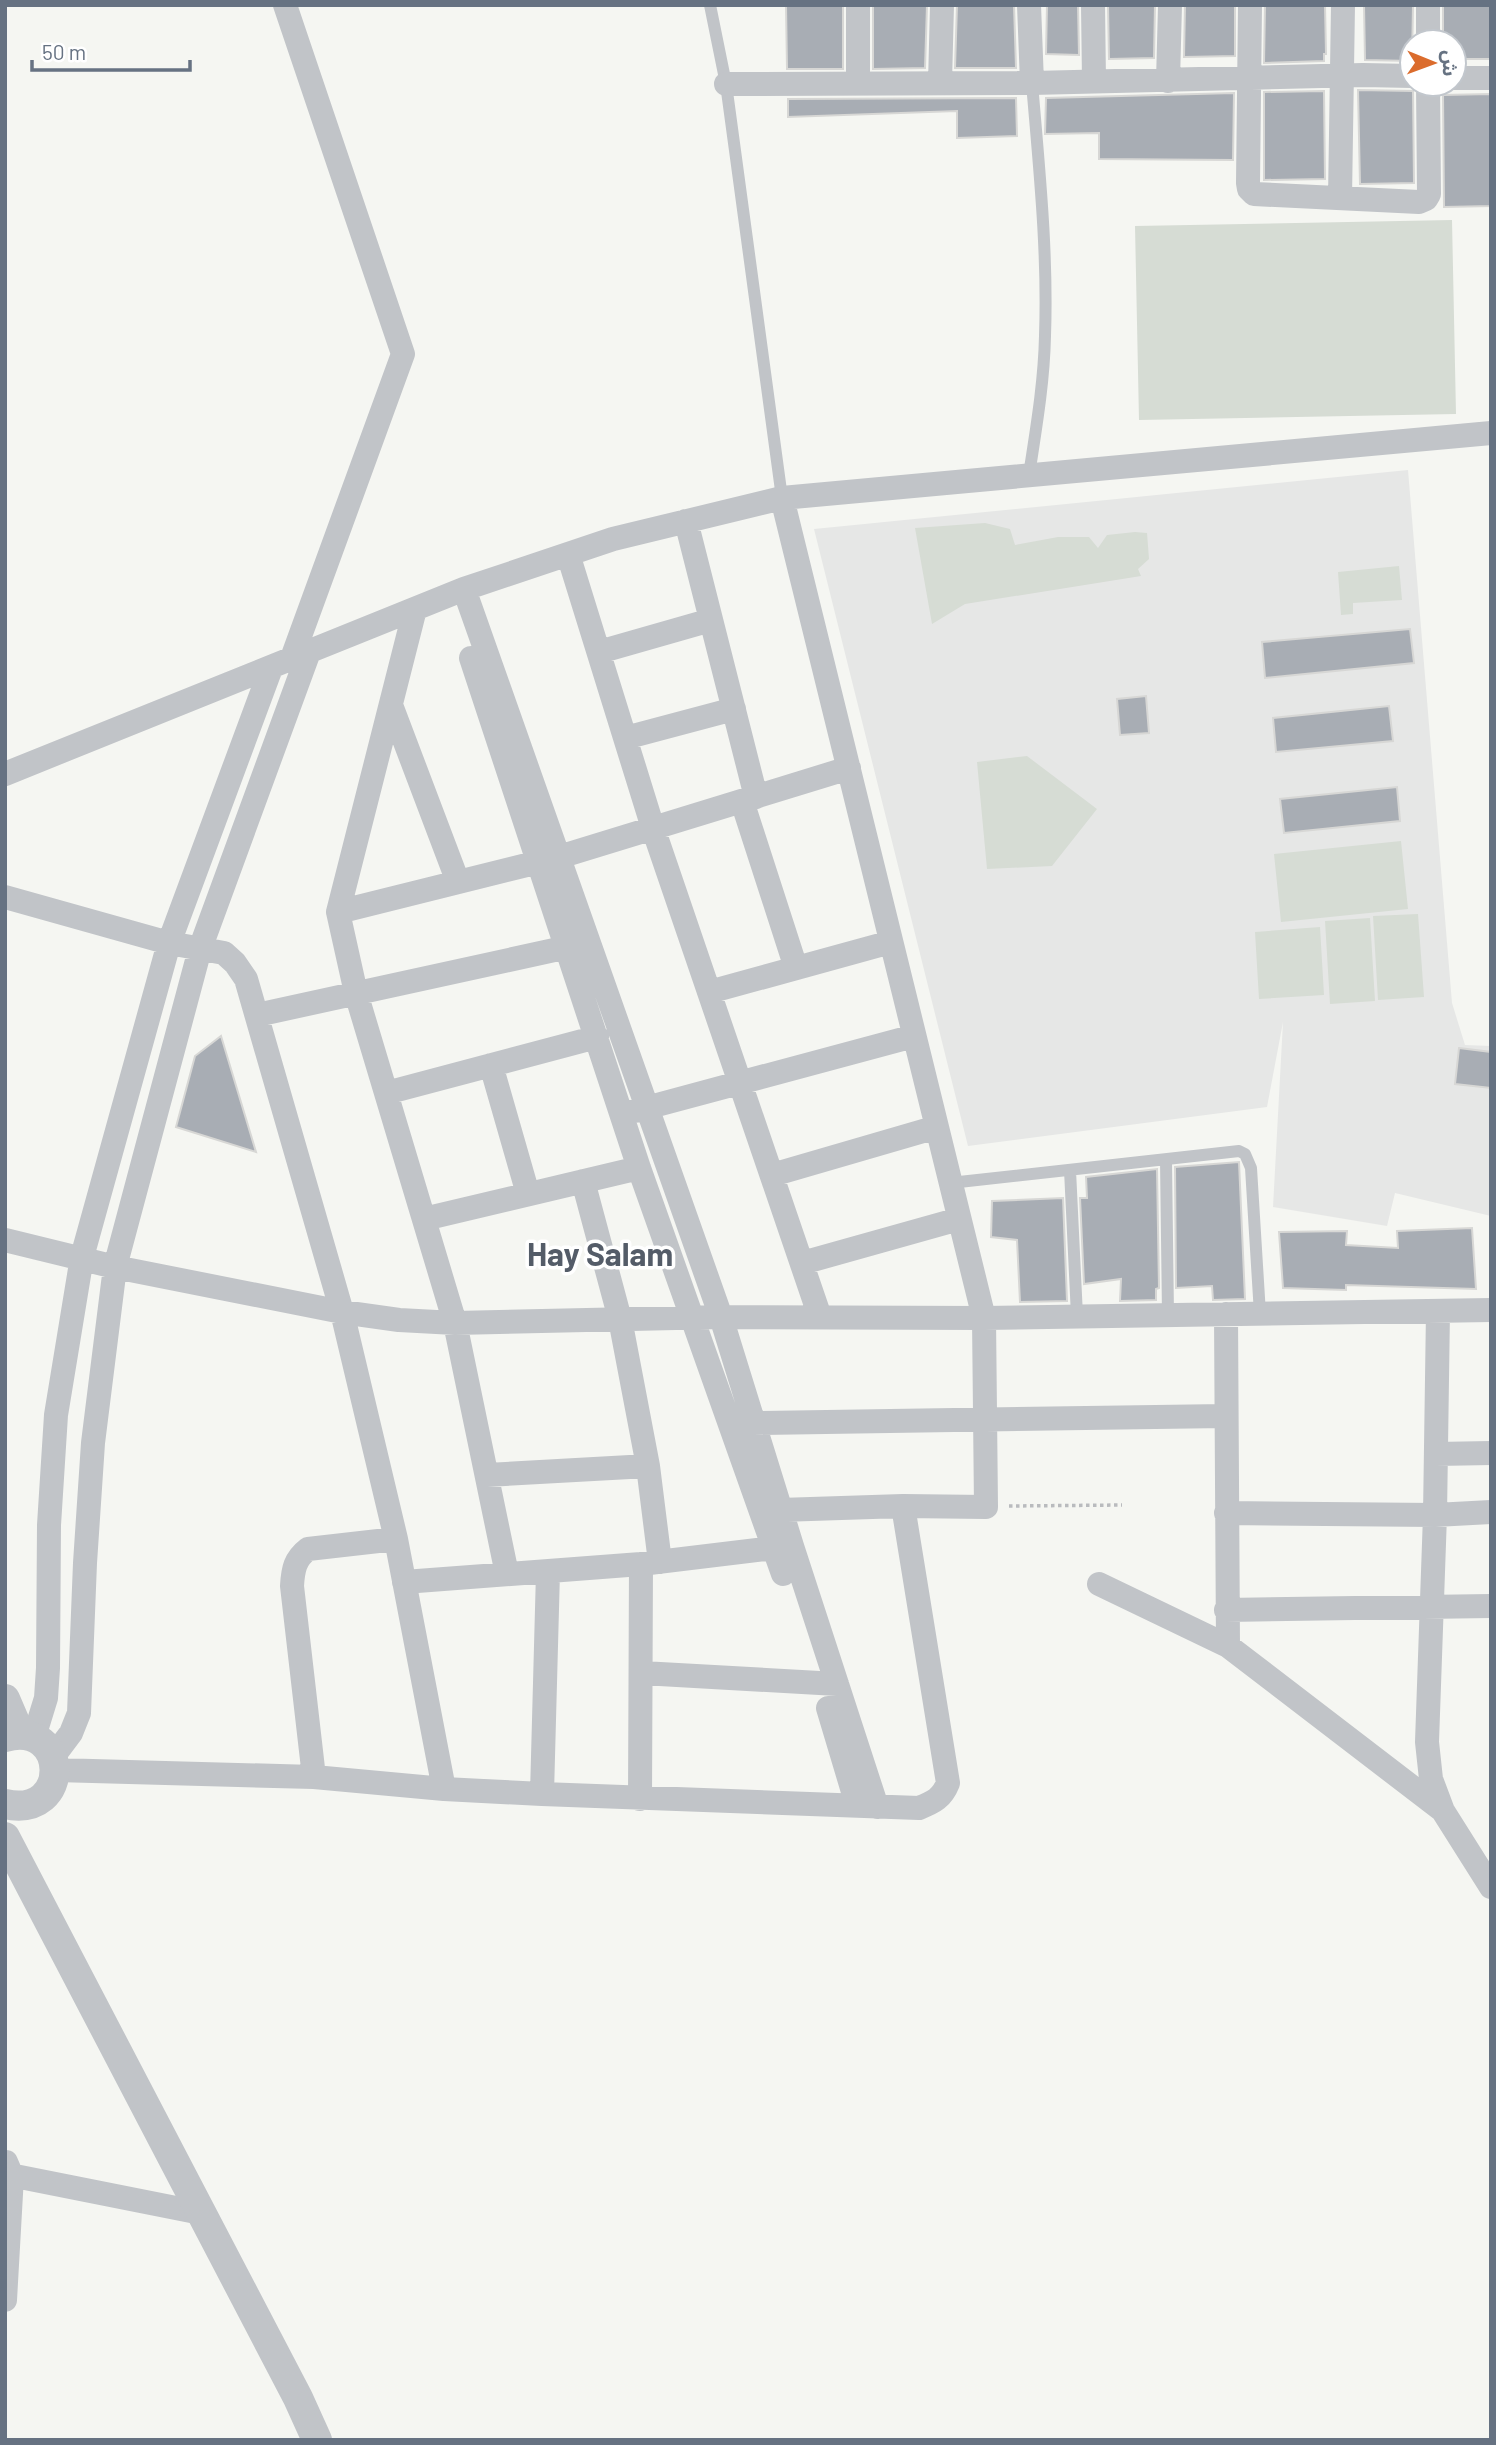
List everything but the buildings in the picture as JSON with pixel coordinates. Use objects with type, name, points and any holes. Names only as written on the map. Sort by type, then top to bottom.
[{"type":"street","points":[[34,1747],[71,1732],[79,1713],[93,1443],[115,1267],[200,949],[291,658],[403,354],[285,5]]},
{"type":"street","points":[[858,5],[858,83]]},
{"type":"street","points":[[940,83],[942,5]]},
{"type":"street","points":[[1028,5],[1032,83]]},
{"type":"street","points":[[1093,5],[1094,81]]},
{"type":"street","points":[[1168,81],[1170,5]]},
{"type":"street","points":[[1250,5],[1249,189],[1254,194],[1419,202],[1426,199],[1429,194],[1429,98]]},
{"type":"street","points":[[1340,198],[1343,5]]},
{"type":"street","points":[[1428,5],[1428,28]]},
{"type":"street","points":[[726,83],[1032,83],[1398,76]]},
{"type":"street","points":[[1468,78],[1491,78]]},
{"type":"street","points":[[5,774],[456,592],[613,540],[782,498],[1491,433]]},
{"type":"street","points":[[780,1510],[903,1506],[986,1507],[984,1318],[782,498]]},
{"type":"street","points":[[686,521],[734,709],[749,799],[796,968]]},
{"type":"street","points":[[568,554],[653,828],[820,1317]]},
{"type":"street","points":[[456,592],[549,860],[647,1108],[721,1317],[780,1510],[783,1547]]},
{"type":"street","points":[[415,609],[338,912],[356,993],[455,1322],[507,1574]]},
{"type":"street","points":[[599,652],[711,620]]},
{"type":"street","points":[[34,1747],[46,1698],[48,1668],[49,1525],[56,1415],[82,1257],[169,943],[291,658]]},
{"type":"street","points":[[391,705],[458,882]]},
{"type":"street","points":[[625,738],[734,709]]},
{"type":"street","points":[[338,912],[549,860],[849,768]]},
{"type":"street","points":[[549,860],[568,947],[639,1168],[693,1317],[783,1547],[867,1806]]},
{"type":"street","points":[[5,897],[169,943],[224,953],[236,963],[246,979],[342,1312],[396,1539],[444,1789]]},
{"type":"street","points":[[709,992],[891,942]]},
{"type":"street","points":[[257,1014],[568,947]]},
{"type":"street","points":[[622,1115],[915,1036]]},
{"type":"street","points":[[386,1093],[597,1037]]},
{"type":"street","points":[[491,1065],[528,1194]]},
{"type":"street","points":[[772,1175],[937,1127]]},
{"type":"street","points":[[424,1219],[639,1168]]},
{"type":"street","points":[[583,1181],[620,1319],[648,1466],[650,1563],[642,1673],[640,1799]]},
{"type":"street","points":[[802,1264],[959,1219]]},
{"type":"street","points":[[5,1240],[115,1267],[342,1312],[399,1320],[455,1322],[693,1317],[984,1318],[1491,1310]]},
{"type":"street","points":[[1438,1311],[1435,1515],[1427,1742],[1431,1779],[1443,1811],[1491,1887]]},
{"type":"street","points":[[1226,1314],[1227,1646]]},
{"type":"street","points":[[754,1423],[1225,1416]]},
{"type":"street","points":[[1436,1454],[1491,1453]]},
{"type":"street","points":[[486,1475],[648,1466]]},
{"type":"street","points":[[34,1747],[444,1789],[640,1799],[919,1808],[935,1802],[944,1793],[948,1783],[903,1506]]},
{"type":"street","points":[[1226,1513],[1435,1515],[1491,1512]]},
{"type":"street","points":[[314,1777],[292,1586],[298,1557],[308,1549],[396,1539]]},
{"type":"street","points":[[404,1582],[650,1563],[783,1547]]},
{"type":"street","points":[[541,1794],[548,1572]]},
{"type":"street","points":[[1099,1584],[1227,1646],[1443,1811]]},
{"type":"street","points":[[1226,1610],[1491,1606]]},
{"type":"street","points":[[642,1673],[828,1684]]},
{"type":"street","points":[[5,1699],[53,1784],[45,1796],[34,1803],[21,1807],[6,1805]]},
{"type":"street","points":[[5,1837],[298,2398],[317,2440]]},
{"type":"street","points":[[5,2300],[8,2170],[201,2213]]},
{"type":"lane","points":[[710,5],[726,83],[782,498]]},
{"type":"lane","points":[[1028,475],[1043,378],[1045,326],[1044,242],[1032,83]]},
{"type":"lane","points":[[950,1183],[1239,1151],[1245,1154],[1251,1168],[1260,1314]]},
{"type":"lane","points":[[1166,1160],[1168,1315]]},
{"type":"lane","points":[[1070,1170],[1077,1316]]},
{"type":"path","points":[[986,1507],[1122,1505]]},
{"type":"shaded area","points":[[1452,220],[1456,414],[1139,420],[1135,226]]},
{"type":"shaded area","points":[[1408,470],[1452,1003],[1465,1045],[1491,1046],[1491,1216],[1395,1193],[1387,1226],[1273,1207],[1283,1022],[1267,1107],[968,1146],[814,529]]},
{"type":"shaded area","points":[[985,523],[1010,529],[1015,545],[1058,537],[1089,537],[1098,548],[1107,535],[1147,533],[1149,559],[1138,569],[1141,576],[965,604],[932,624],[915,528]]},
{"type":"shaded area","points":[[1399,566],[1402,600],[1353,603],[1353,614],[1341,615],[1338,572]]},
{"type":"shaded area","points":[[1027,756],[1097,809],[1052,866],[987,869],[977,762]]},
{"type":"shaded area","points":[[1401,841],[1408,909],[1281,922],[1274,854]]},
{"type":"shaded area","points":[[1418,914],[1424,997],[1378,1000],[1373,916]]},
{"type":"shaded area","points":[[1370,918],[1375,1001],[1330,1004],[1325,921]]},
{"type":"shaded area","points":[[1320,927],[1324,995],[1259,999],[1255,932]]},
{"type":"district","name":"Hay Salam","points":[[600,1255]]}]
